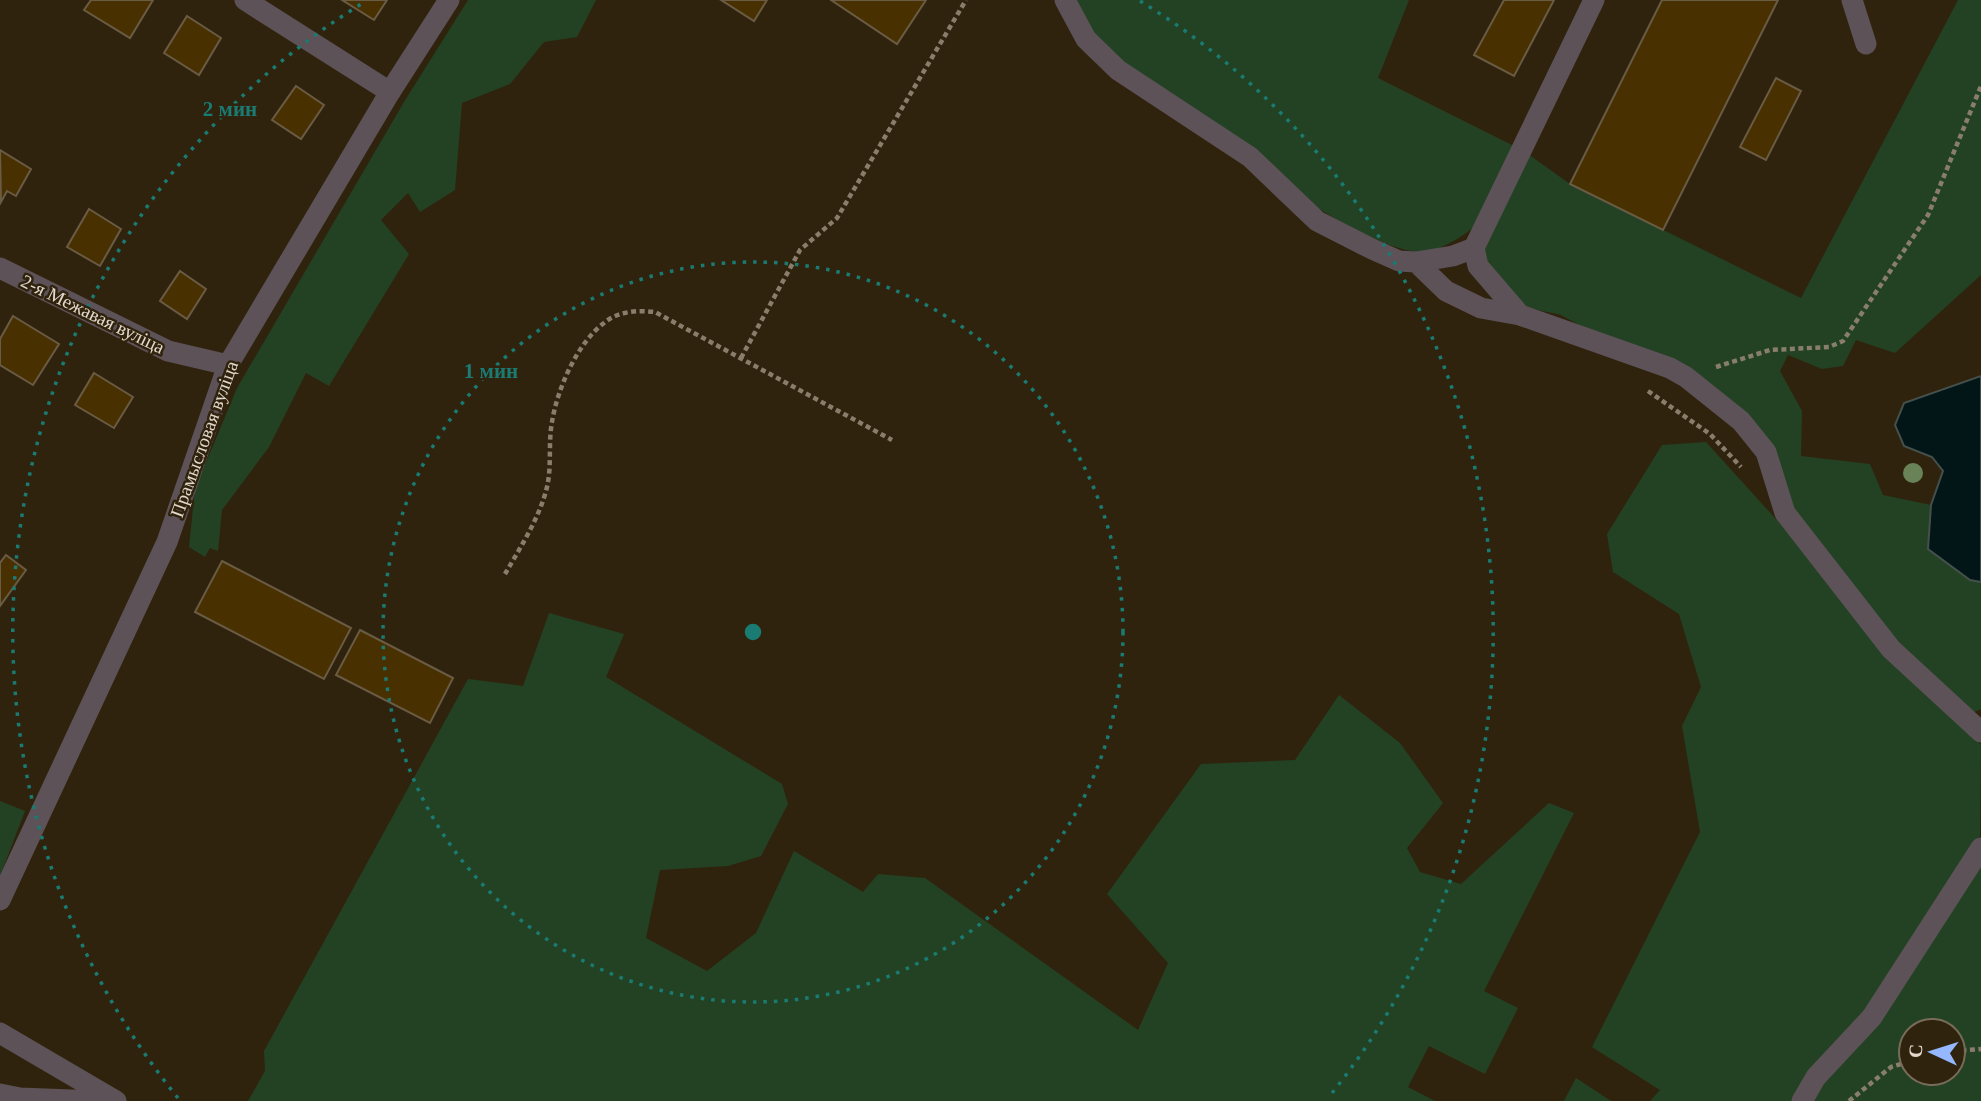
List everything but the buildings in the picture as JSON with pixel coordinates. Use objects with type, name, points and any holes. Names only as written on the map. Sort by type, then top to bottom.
[{"type":"street","points":[[246,0],[390,92]]},
{"type":"street","name":"Прамысловая вуліца","points":[[0,900],[167,542],[228,365],[390,92],[449,0]]},
{"type":"street","points":[[1065,0],[1086,39],[1118,70],[1250,157],[1317,220],[1399,261],[1416,262],[1453,256],[1474,248]]},
{"type":"street","points":[[1520,315],[1478,265],[1474,248],[1594,0]]},
{"type":"street","points":[[1852,0],[1866,44]]},
{"type":"street","points":[[1416,262],[1446,291],[1481,308],[1520,315],[1670,368],[1686,377],[1741,421],[1766,452],[1785,513],[1891,649],[1981,732]]},
{"type":"street","name":"2-я Межавая вуліца","points":[[0,268],[168,351],[228,365]]},
{"type":"street","points":[[1802,1101],[1816,1077],[1872,1017],[1981,848]]},
{"type":"street","points":[[0,1033],[116,1101]]},
{"type":"street","points":[[0,1094],[20,1098],[97,1101]]},
{"type":"path","points":[[741,358],[800,250],[837,218],[966,0]]},
{"type":"path","points":[[1686,377],[1770,350],[1829,348],[1843,341],[1928,215],[1981,86]]},
{"type":"path","points":[[505,574],[523,544],[547,487],[552,421],[563,384],[585,345],[604,322],[635,310],[655,312],[892,440]]},
{"type":"path","points":[[1641,387],[1710,434],[1748,474]]},
{"type":"path","points":[[1849,1101],[1891,1067],[1897,1065]]},
{"type":"green space","points":[[468,0],[596,0],[577,37],[544,42],[510,84],[462,103],[455,190],[420,212],[408,193],[381,220],[409,254],[329,386],[306,373],[269,447],[222,510],[218,551],[210,548],[205,557],[189,547],[195,489],[237,388],[404,102]]},
{"type":"green space","points":[[1074,0],[1409,0],[1378,78],[1516,147],[1488,208],[1474,227],[1437,249],[1409,250],[1370,237],[1325,213],[1229,147],[1122,64],[1093,37]]},
{"type":"green space","points":[[1958,0],[1981,0],[1981,275],[1895,353],[1856,340],[1843,366],[1822,369],[1788,355],[1780,371],[1802,411],[1801,456],[1870,464],[1883,495],[1931,505],[1929,549],[1970,580],[1981,582],[1981,709],[1970,714],[1897,644],[1793,512],[1745,415],[1561,315],[1528,307],[1500,284],[1483,253],[1528,154],[1570,184],[1801,298]]},
{"type":"green space","points":[[1706,442],[1981,745],[1980,836],[1867,1013],[1792,1101],[1650,1101],[1660,1090],[1592,1047],[1700,832],[1682,726],[1701,687],[1679,614],[1613,572],[1607,534],[1662,445]]},
{"type":"green space","points":[[549,613],[624,634],[606,677],[782,784],[788,804],[761,856],[728,866],[660,870],[646,938],[707,971],[756,933],[794,851],[863,892],[878,874],[925,878],[1138,1030],[1168,963],[1107,894],[1201,764],[1295,760],[1339,695],[1400,743],[1443,803],[1407,848],[1420,872],[1461,884],[1549,803],[1574,813],[1484,991],[1518,1008],[1485,1074],[1429,1046],[1408,1087],[1435,1101],[248,1101],[265,1071],[264,1051],[468,679],[523,686]]},
{"type":"green space","points":[[0,801],[25,811],[0,876]]},
{"type":"green space","points":[[1981,862],[1981,1101],[1813,1101],[1825,1082]]},
{"type":"green space","points":[[1576,1078],[1611,1101],[1564,1101]]},
{"type":"shaded area","points":[[1981,376],[1981,582],[1970,580],[1928,549],[1931,505],[1943,471],[1932,457],[1904,446],[1895,425],[1904,403]]}]
